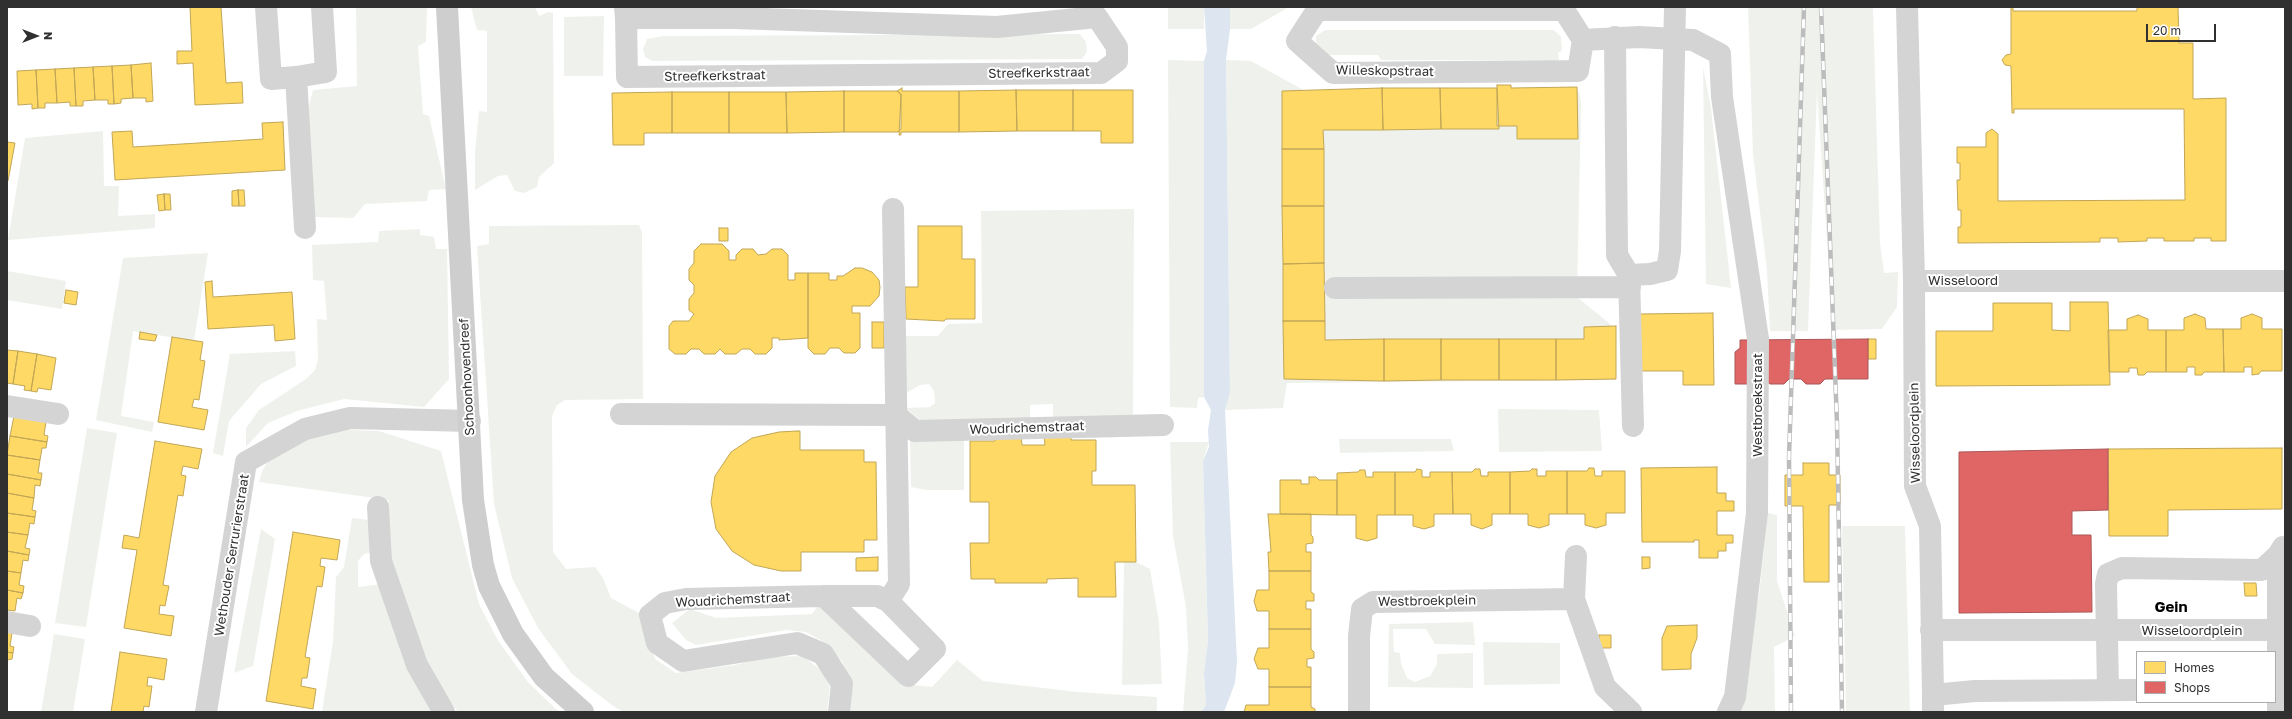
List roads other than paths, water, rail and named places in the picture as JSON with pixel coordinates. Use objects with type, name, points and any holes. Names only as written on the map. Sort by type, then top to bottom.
[{"type":"street","points":[[266,7],[271,79],[326,72],[322,7]]},
{"type":"street","name":"Schoonhovendreef","points":[[447,7],[448,62],[470,421],[473,500],[478,540],[489,586],[514,634],[544,677],[583,712]]},
{"type":"street","points":[[1335,288],[1629,281],[1667,270],[1670,251],[1673,39],[1675,7]]},
{"type":"street","name":"Wisseloord","points":[[1907,7],[1914,281],[2285,281]]},
{"type":"street","name":"Willeskopstraat","points":[[1317,10],[1564,10],[1583,40],[1578,71],[1333,73],[1297,41],[1317,10]]},
{"type":"street","name":"Streefkerkstraat","points":[[626,12],[734,18],[997,27],[1097,17],[1117,47],[1117,61],[1101,73],[627,77],[626,12]]},
{"type":"street","points":[[1583,40],[1615,36],[1673,39]]},
{"type":"street","points":[[1615,36],[1617,255],[1629,281],[1633,426]]},
{"type":"street","name":"Westbroekstraat","points":[[1673,39],[1693,40],[1720,54],[1722,97],[1758,340],[1757,513],[1735,697],[1728,712]]},
{"type":"street","points":[[296,77],[305,228]]},
{"type":"street","points":[[824,596],[908,676],[935,649],[888,601],[899,584],[893,209]]},
{"type":"street","name":"Wisseloordplein","points":[[1914,281],[1915,486],[1930,526],[1933,704]]},
{"type":"street","points":[[7,406],[58,414]]},
{"type":"street","points":[[621,414],[896,415]]},
{"type":"street","name":"Woudrichemstraat","points":[[896,415],[915,431],[1163,425]]},
{"type":"street","name":"Wethouder Serrurierstraat","points":[[206,712],[246,462],[305,429],[350,418],[470,421]]},
{"type":"street","points":[[378,507],[381,561],[417,665],[444,712]]},
{"type":"street","points":[[2278,712],[2278,630],[2281,549]]},
{"type":"street","points":[[2108,689],[2106,584],[2108,574],[2122,568],[2262,570],[2281,549]]},
{"type":"street","points":[[1576,556],[1574,599],[1605,687],[1631,712]]},
{"type":"street","name":"Woudrichemstraat","points":[[839,712],[842,684],[823,654],[797,643],[682,661],[657,643],[650,615],[665,603],[686,599],[877,596],[888,601]]},
{"type":"street","name":"Westbroekplein","points":[[1359,712],[1359,636],[1362,609],[1373,602],[1574,599]]},
{"type":"street","points":[[7,622],[30,626]]},
{"type":"street","name":"Wisseloordplein","points":[[1931,630],[2278,630]]},
{"type":"street","points":[[1933,704],[1975,692],[2108,689],[2136,690]]},
{"type":"street","points":[[2268,703],[2273,712]]},
{"type":"railway","points":[[1791,712],[1789,457],[1804,7]]},
{"type":"railway","points":[[1821,7],[1837,423],[1842,712]]},
{"type":"district","name":"Gein","points":[[2171,607]]}]
